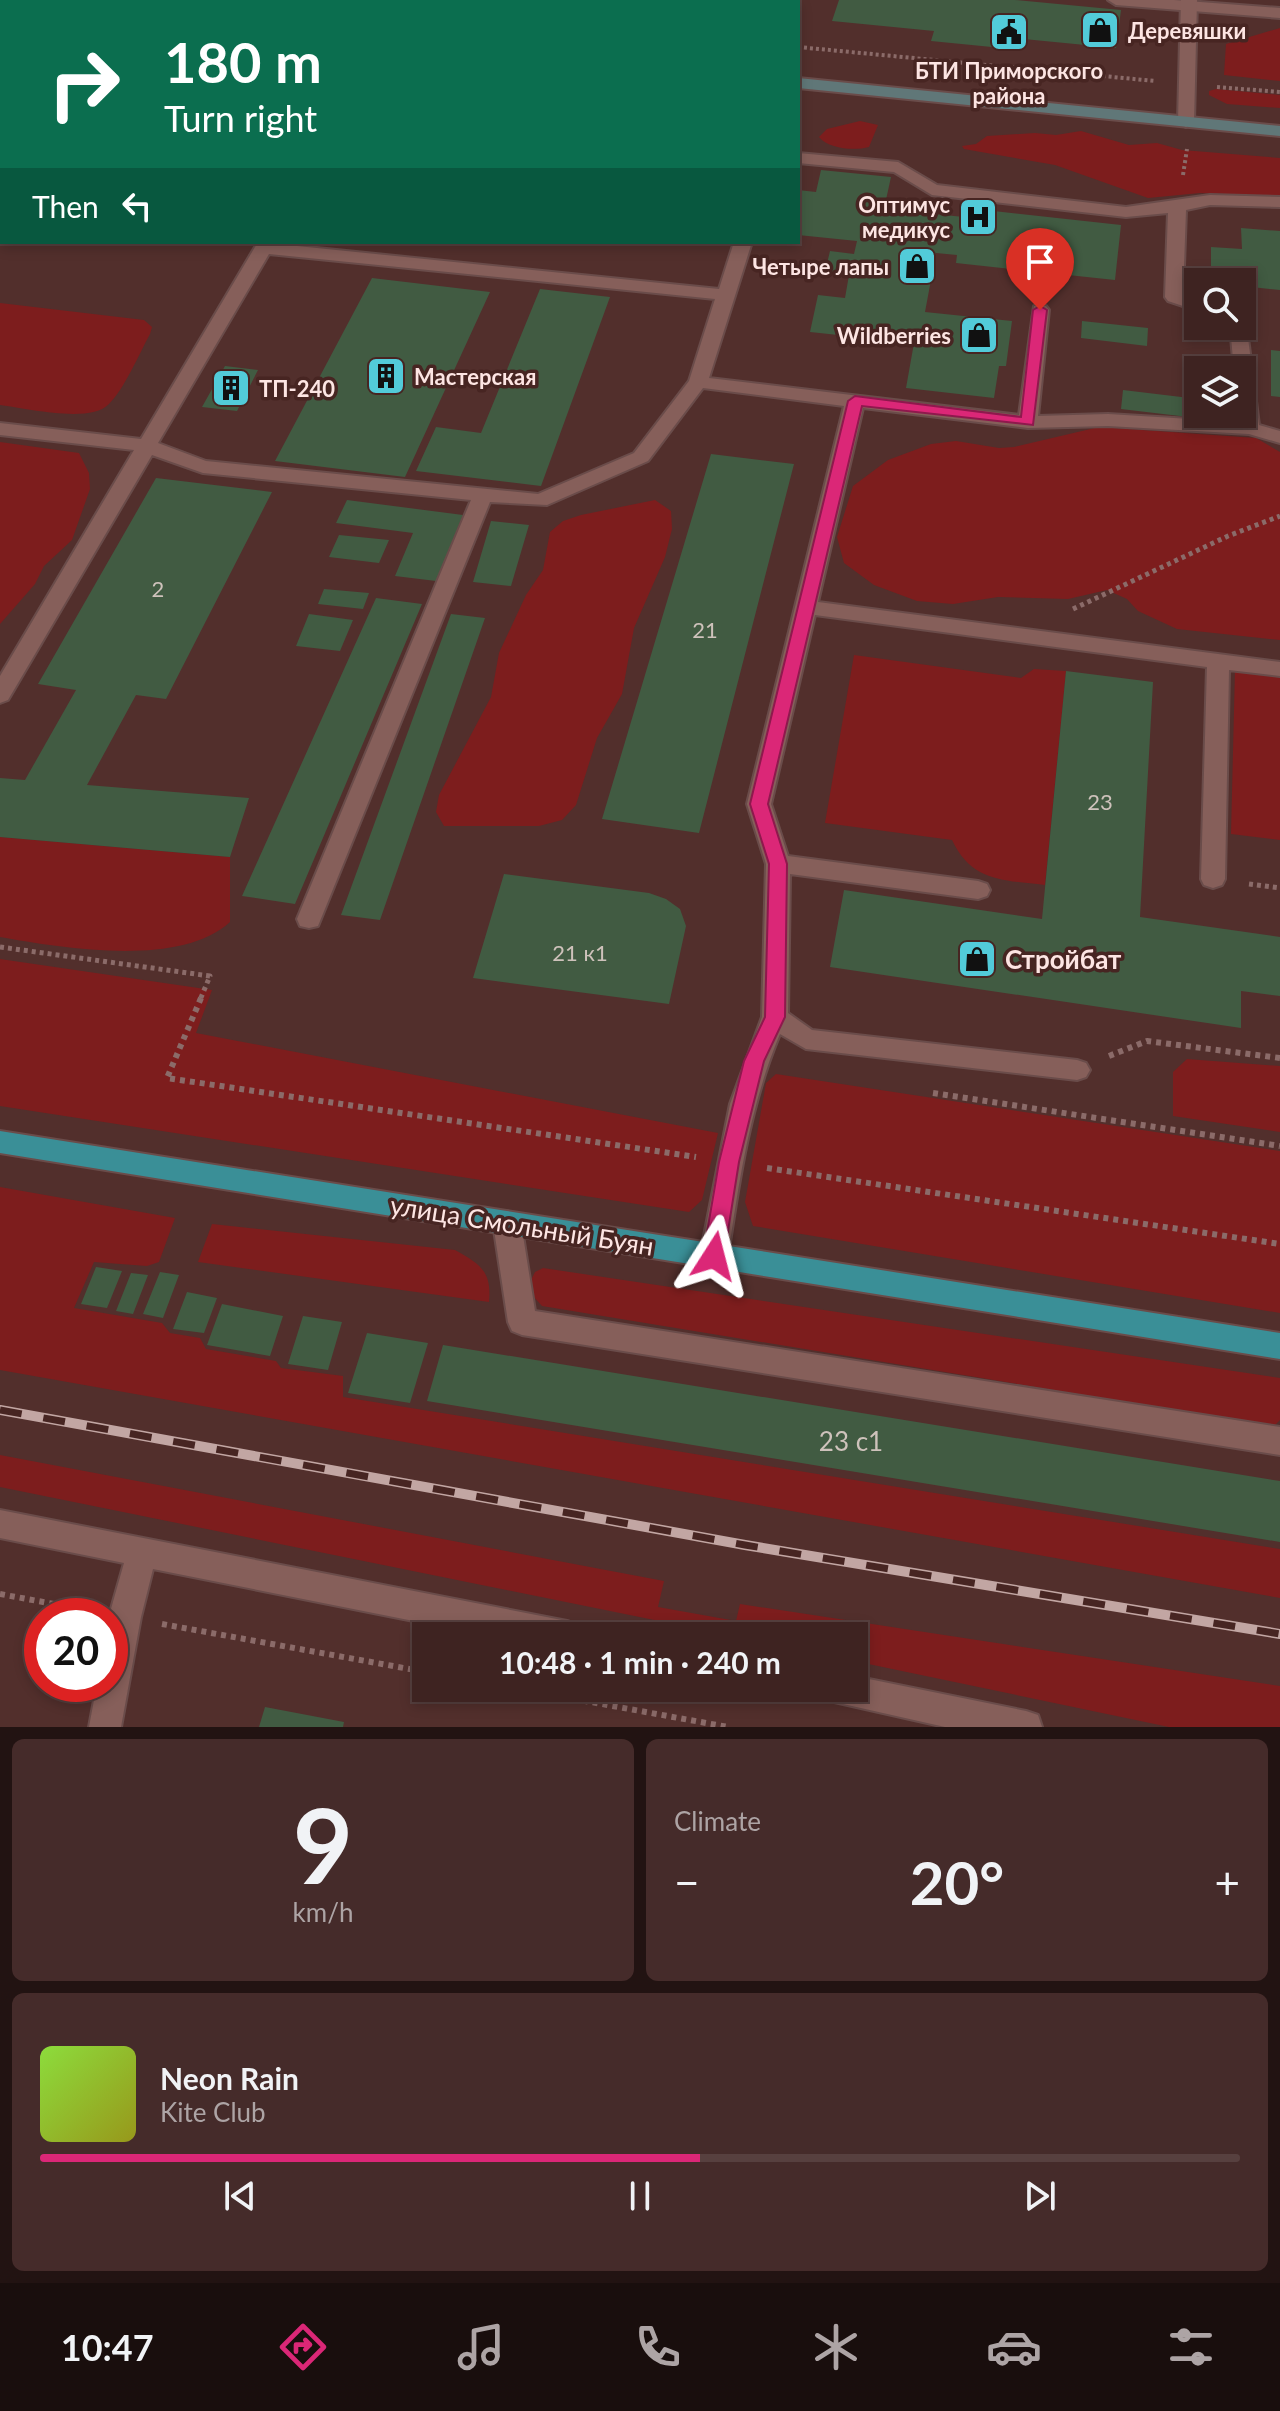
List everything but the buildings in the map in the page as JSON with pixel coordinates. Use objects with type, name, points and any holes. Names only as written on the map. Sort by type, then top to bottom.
[{"type":"main road","points":[[800,83],[1280,131]]},
{"type":"main road","name":"улица Смольный Буян","points":[[0,1142],[1280,1346]]},
{"type":"street","points":[[1116,0],[1189,3],[1280,13]]},
{"type":"street","points":[[1186,122],[1189,3]]},
{"type":"street","points":[[800,158],[898,167],[932,190],[1126,212],[1210,200],[1280,202]]},
{"type":"street","points":[[1177,207],[1174,297],[1184,301]]},
{"type":"street","points":[[0,429],[147,446],[203,467],[540,501],[641,457],[698,382],[742,244]]},
{"type":"street","points":[[0,695],[265,245],[725,295]]},
{"type":"street","points":[[1028,422],[1040,310]]},
{"type":"street","points":[[698,382],[1028,422],[1108,420],[1184,424]]},
{"type":"street","points":[[714,1256],[729,1162],[754,1061],[775,1017],[778,864],[759,804],[855,401]]},
{"type":"street","points":[[1250,428],[1280,437]]},
{"type":"street","points":[[309,919],[483,495]]},
{"type":"street","points":[[806,607],[1280,669]]},
{"type":"street","points":[[1213,879],[1218,662]]},
{"type":"street","points":[[778,864],[978,890]]},
{"type":"street","points":[[775,1017],[806,1039],[1077,1070]]},
{"type":"street","points":[[507,1223],[522,1322],[1280,1441]]},
{"type":"street","points":[[0,1524],[496,1622]]},
{"type":"street","points":[[128,1606],[142,1552]]},
{"type":"street","points":[[868,1700],[914,1715],[1026,1727]]},
{"type":"street","points":[[105,1727],[110,1702]]},
{"type":"path","points":[[800,47],[1280,92]]},
{"type":"path","points":[[1017,635],[1228,536],[1280,516]]},
{"type":"path","points":[[0,947],[210,976],[167,1078],[1280,1244]]},
{"type":"path","points":[[1077,1070],[1147,1041],[1280,1058]]},
{"type":"path","points":[[919,1090],[1280,1146]]},
{"type":"path","points":[[0,1594],[24,1598]]},
{"type":"path","points":[[128,1618],[412,1669]]},
{"type":"path","points":[[591,1702],[728,1727]]},
{"type":"shaded area","points":[[1280,28],[1280,81],[1224,75],[1226,44]]},
{"type":"shaded area","points":[[1209,91],[1280,95],[1280,108],[1227,104],[1209,95]]},
{"type":"shaded area","points":[[860,121],[878,125],[869,147],[842,148],[819,137],[827,129]]},
{"type":"shaded area","points":[[1081,131],[1129,145],[1157,143],[1182,150],[1280,158],[1280,196],[1200,193],[1148,198],[1055,165],[964,149],[962,146],[976,144],[987,136],[1056,135]]},
{"type":"shaded area","points":[[0,303],[144,320],[152,327],[121,389],[100,410],[73,414],[0,405]]},
{"type":"shaded area","points":[[1099,427],[1256,438],[1280,452],[1280,640],[1177,629],[1138,611],[1127,599],[1107,590],[1068,599],[998,597],[953,604],[917,601],[874,585],[844,563],[837,537],[853,486],[888,460],[931,444],[956,441],[999,448],[1014,447]]},
{"type":"shaded area","points":[[0,442],[79,453],[89,473],[90,489],[72,540],[44,566],[35,584],[0,624]]},
{"type":"shaded area","points":[[655,500],[671,511],[672,529],[665,557],[634,628],[622,694],[597,738],[576,805],[562,820],[539,826],[444,826],[436,812],[439,795],[491,697],[499,653],[526,595],[543,570],[550,532],[563,521],[581,515]]},
{"type":"shaded area","points":[[854,655],[1021,678],[1034,669],[1066,671],[1045,885],[1002,880],[979,871],[960,854],[952,840],[825,823]]},
{"type":"shaded area","points":[[1235,670],[1280,676],[1280,840],[1231,834]]},
{"type":"shaded area","points":[[0,837],[230,857],[230,922],[208,936],[182,945],[152,950],[87,949],[0,937]]},
{"type":"shaded area","points":[[0,959],[212,990],[196,1033],[718,1133],[702,1200],[689,1212],[0,1106]]},
{"type":"shaded area","points":[[1187,1059],[1280,1066],[1280,1132],[1173,1116],[1173,1072]]},
{"type":"shaded area","points":[[776,1074],[1280,1151],[1280,1313],[753,1226],[745,1202],[766,1083]]},
{"type":"shaded area","points":[[0,1187],[175,1218],[159,1262],[147,1266],[94,1262],[74,1308],[162,1323],[170,1333],[200,1338],[206,1349],[276,1361],[281,1368],[343,1376],[343,1397],[1280,1549],[1280,1598],[0,1370]]},
{"type":"shaded area","points":[[212,1224],[455,1250],[471,1260],[486,1276],[489,1302],[198,1262]]},
{"type":"shaded area","points":[[543,1268],[1280,1378],[1280,1420],[1274,1426],[542,1306],[534,1297],[530,1282],[535,1272]]},
{"type":"shaded area","points":[[0,1455],[664,1581],[658,1607],[736,1621],[740,1604],[859,1622],[664,1622],[0,1487]]},
{"type":"shaded area","points":[[868,1623],[1280,1686],[1280,1727],[1169,1727],[868,1664]]},
{"type":"railway","points":[[0,1410],[745,1545],[1280,1634]]},
{"type":"place","name":"Деревяшки","points":[[1100,30]]},
{"type":"place","name":"БТИ Приморского района","points":[[1009,32]]},
{"type":"place","name":"Оптимус медикус","points":[[978,217]]},
{"type":"place","name":"Четыре лапы","points":[[917,266]]},
{"type":"place","name":"Wildberries","points":[[979,335]]},
{"type":"place","name":"Мастерская","points":[[386,376]]},
{"type":"place","name":"ТП-240","points":[[231,388]]},
{"type":"place","name":"Стройбат","points":[[977,959]]},
{"type":"route","points":[[714,1256],[729,1162],[754,1061],[775,1017],[778,864],[759,804],[855,401],[1028,422],[1040,310]]}]
